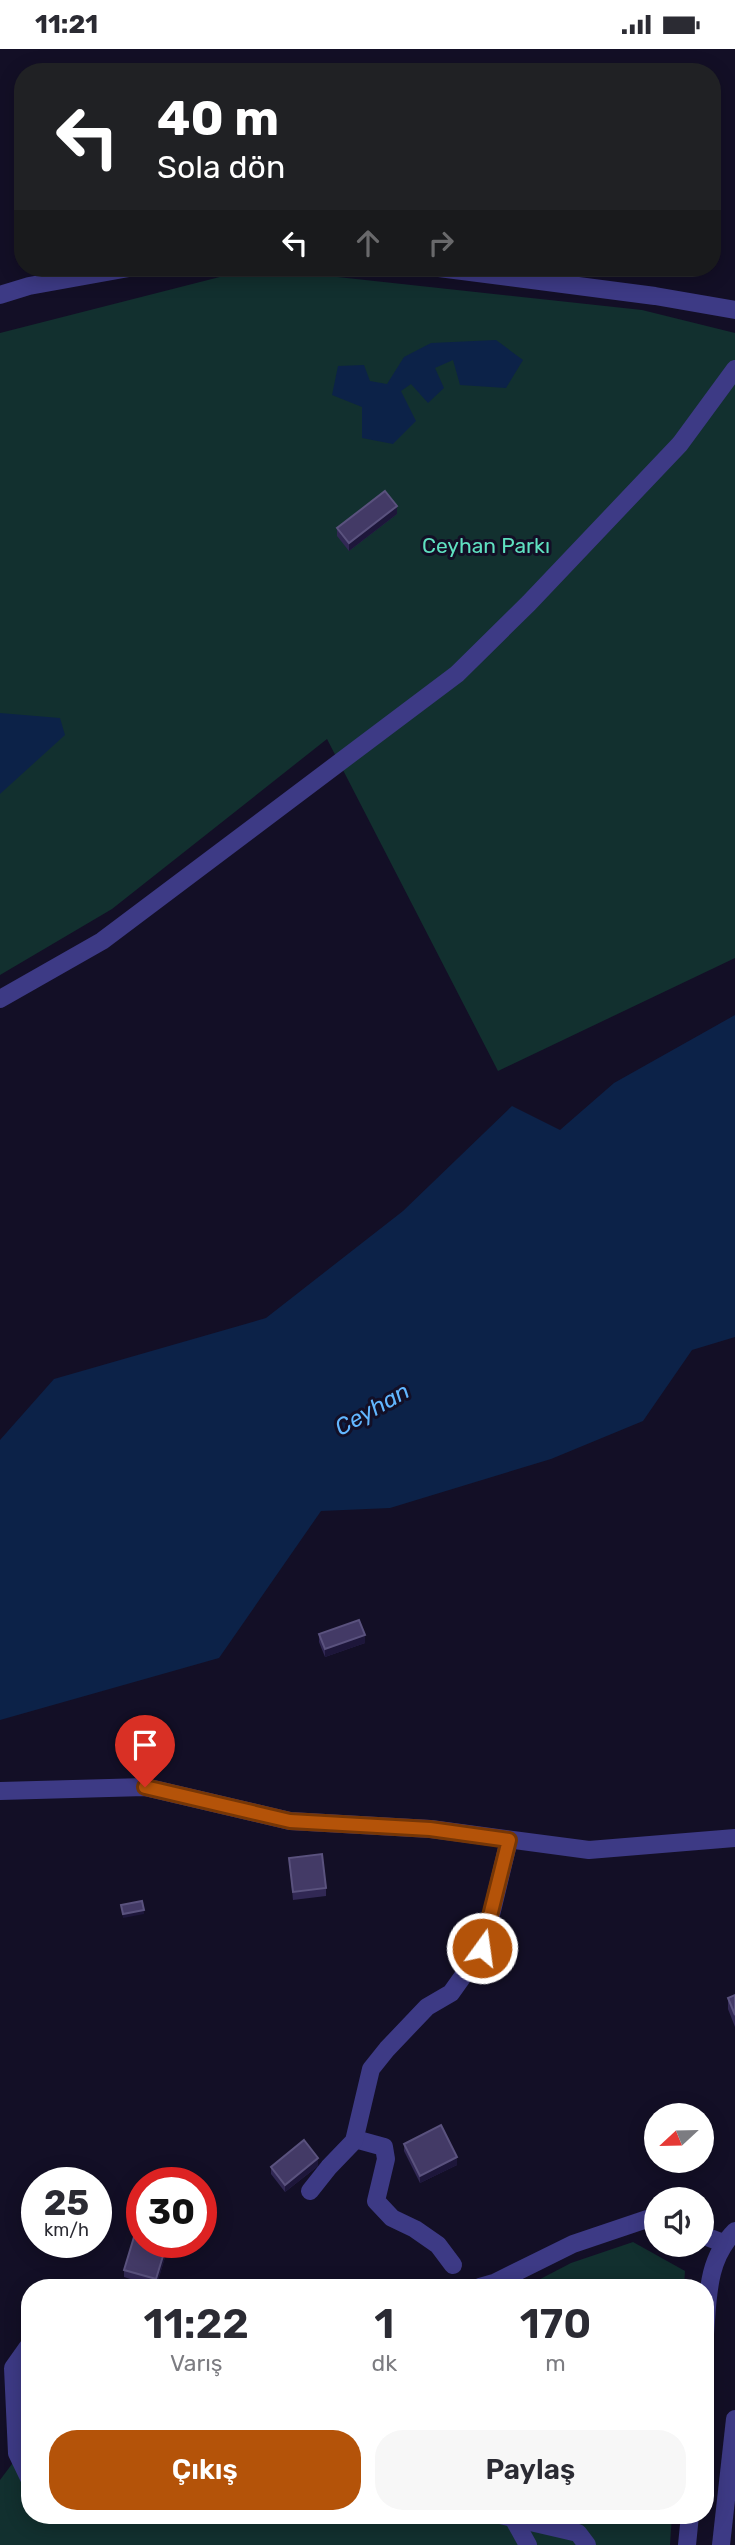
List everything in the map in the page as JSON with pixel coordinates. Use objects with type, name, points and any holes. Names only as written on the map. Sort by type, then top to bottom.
[{"type":"street","points":[[0,295],[29,286],[79,277]]},
{"type":"street","points":[[508,277],[655,296],[735,310]]},
{"type":"street","points":[[0,999],[102,941],[457,674],[529,603],[680,444],[735,369]]},
{"type":"street","points":[[0,1791],[145,1787],[290,1821],[430,1829],[589,1850],[735,1838]]},
{"type":"street","points":[[310,2191],[355,2139],[372,2069],[427,2007],[451,1993],[482,1948],[509,1840]]},
{"type":"street","points":[[355,2139],[384,2147],[386,2159],[376,2201],[392,2218],[415,2229],[438,2245],[453,2265]]},
{"type":"street","points":[[502,2279],[573,2244],[644,2220]]},
{"type":"street","points":[[710,2279],[729,2237]]},
{"type":"street","points":[[21,2357],[13,2368],[17,2453],[21,2461]]},
{"type":"street","points":[[721,2545],[735,2419]]},
{"type":"street","points":[[512,2524],[528,2545]]},
{"type":"street","points":[[538,2524],[578,2533],[587,2545]]},
{"type":"street","points":[[687,2545],[689,2524]]},
{"type":"green space","name":"Ceyhan Parkı","points":[[220,277],[338,277],[642,310],[735,333],[735,958],[498,1071],[327,739],[112,909],[0,975],[0,333]]},
{"type":"green space","points":[[633,2242],[644,2248],[644,2257],[660,2257],[685,2271],[684,2279],[540,2279],[571,2263]]},
{"type":"green space","points":[[21,2452],[21,2524],[671,2524],[670,2545],[0,2545],[0,2480]]},
{"type":"water","points":[[496,340],[523,360],[506,388],[460,385],[453,360],[435,368],[444,388],[428,403],[411,384],[401,391],[416,421],[393,444],[362,438],[362,407],[332,395],[338,366],[364,365],[370,381],[387,384],[404,357],[431,343]]},
{"type":"water","points":[[0,713],[60,718],[65,735],[0,794]]},
{"type":"water","name":"Ceyhan","points":[[735,1015],[735,1337],[692,1350],[643,1421],[551,1459],[390,1508],[321,1511],[219,1658],[0,1720],[0,1440],[54,1379],[266,1318],[403,1211],[512,1106],[560,1130],[614,1083]]},
{"type":"building","points":[[385,491],[397,506],[349,543],[337,528]]},
{"type":"building","points":[[359,1620],[365,1635],[325,1649],[319,1634]]},
{"type":"building","points":[[322,1854],[326,1888],[293,1892],[289,1858]]},
{"type":"building","points":[[142,1901],[144,1910],[123,1914],[121,1905]]},
{"type":"building","points":[[735,1995],[735,2015],[728,1998]]},
{"type":"building","points":[[441,2125],[457,2157],[420,2176],[404,2144]]},
{"type":"building","points":[[304,2140],[318,2158],[285,2185],[271,2167]]},
{"type":"building","points":[[128,2258],[162,2258],[156,2279],[124,2270]]},
{"type":"route","points":[[145,1787],[290,1821],[430,1829],[509,1840],[482,1948]]}]
